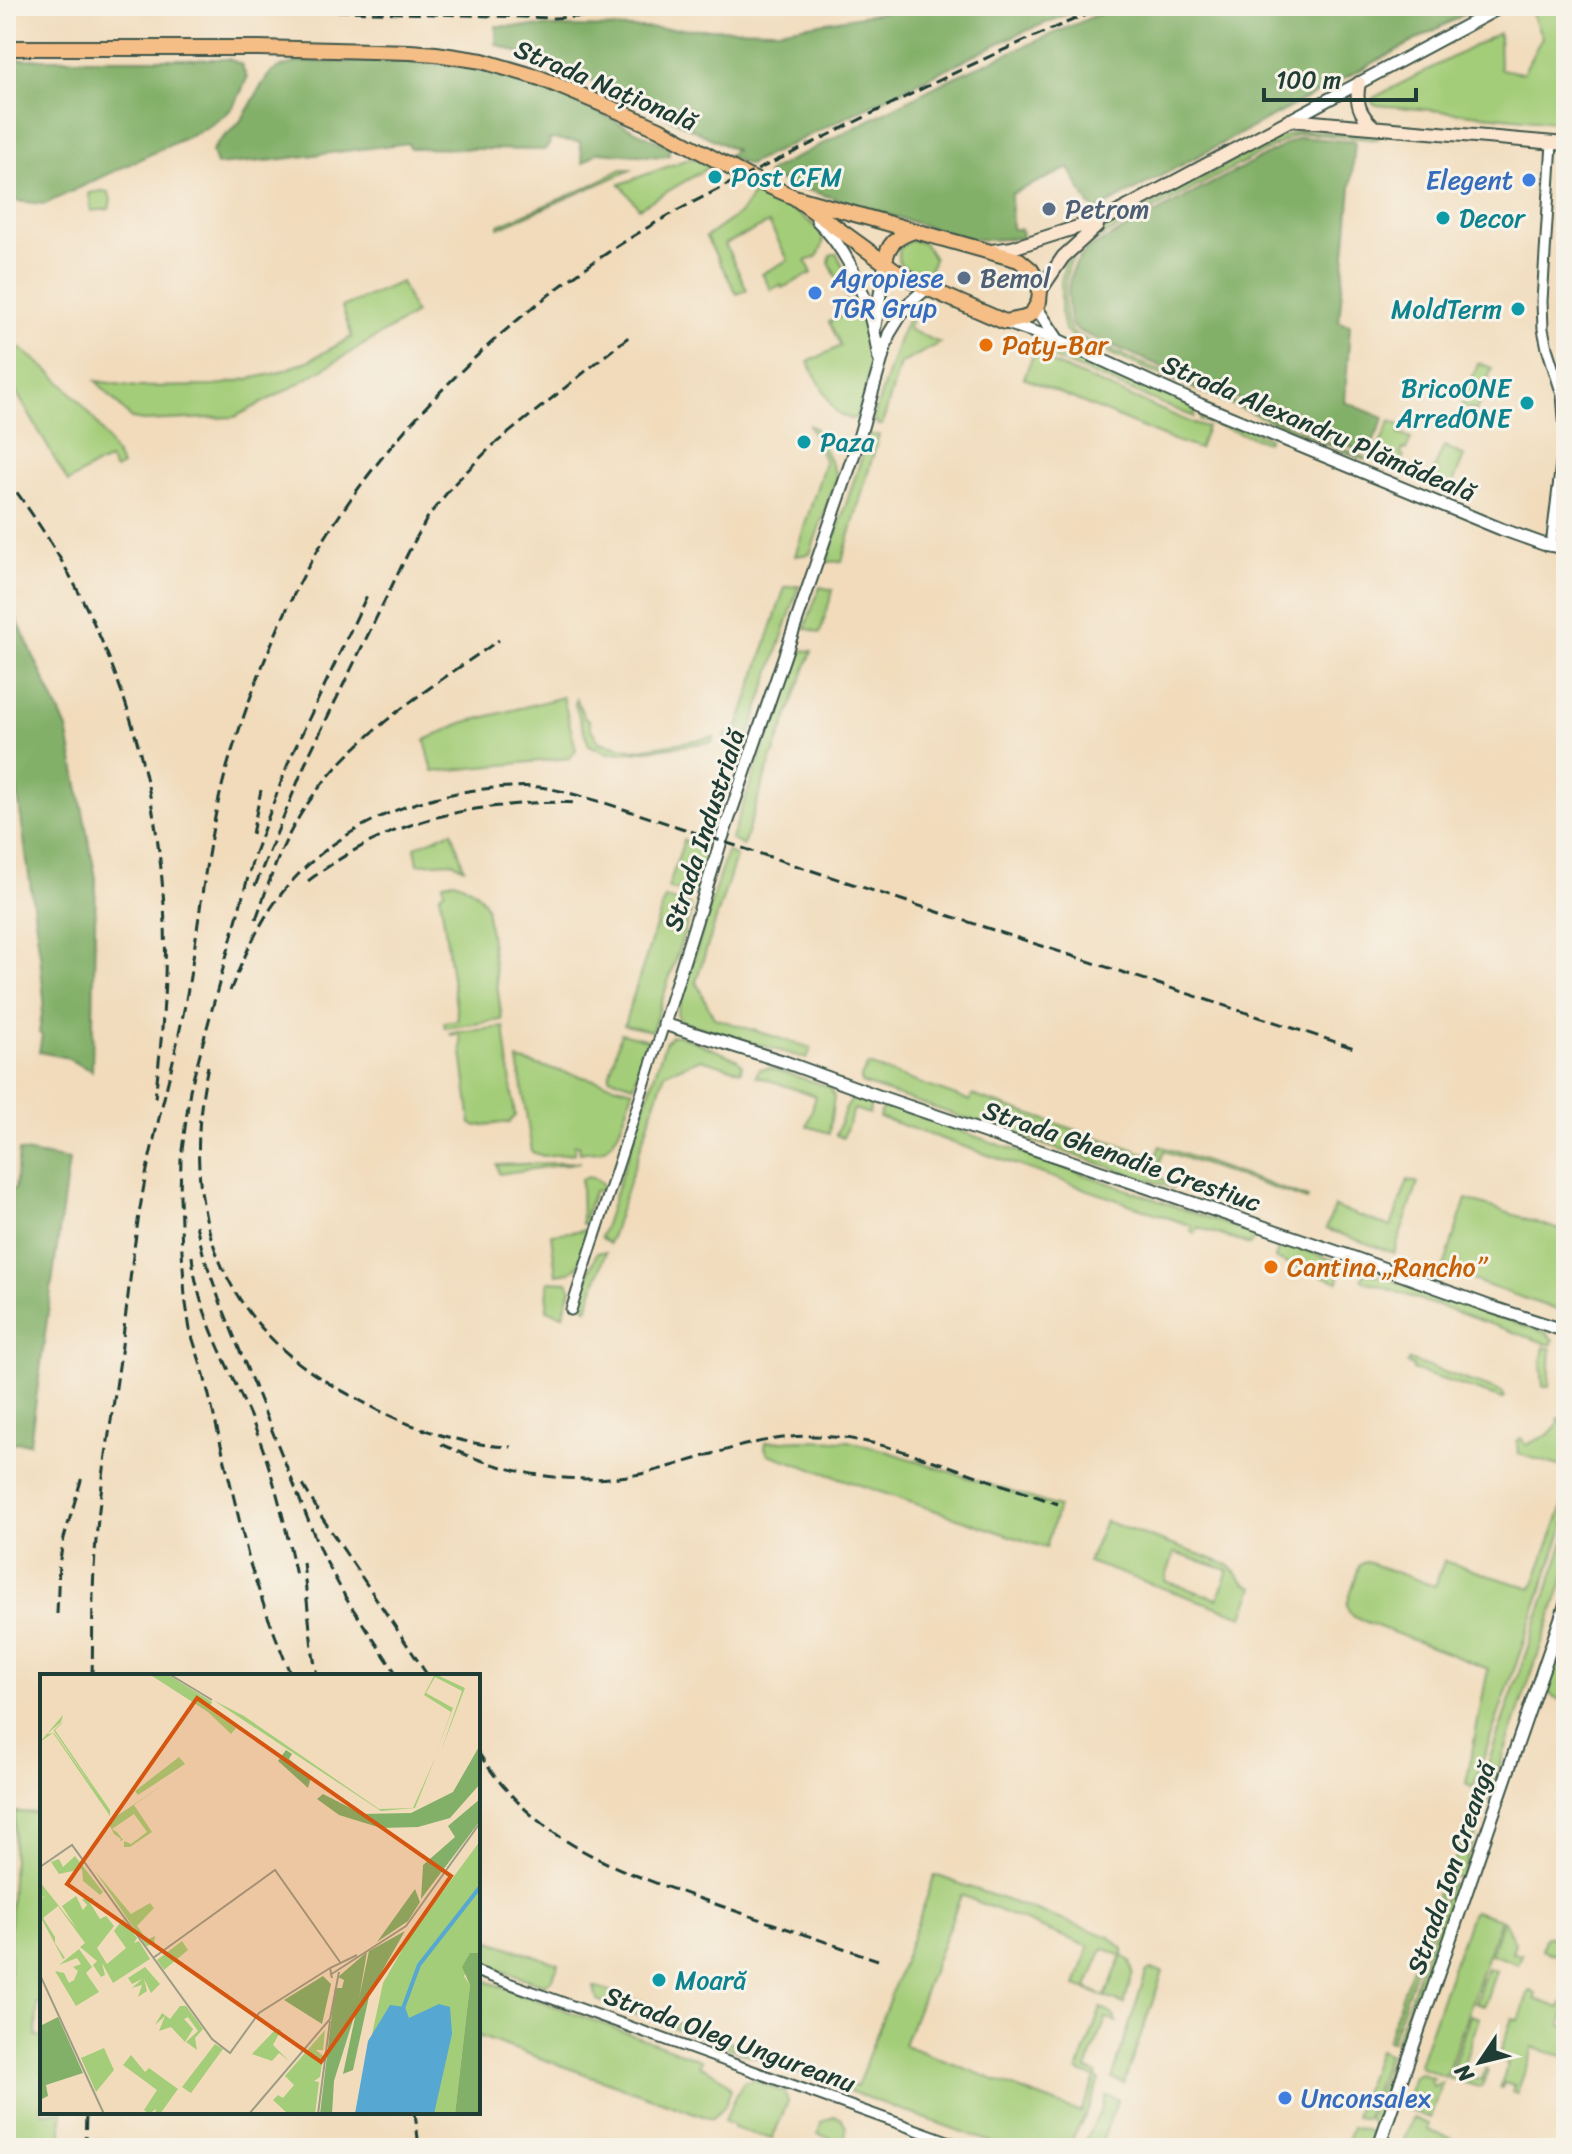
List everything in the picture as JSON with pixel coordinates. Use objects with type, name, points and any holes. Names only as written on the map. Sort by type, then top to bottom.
[{"type":"main road","name":"Strada Națională","points":[[6,48],[259,48],[410,52],[460,57],[511,68],[659,129],[746,176],[794,197],[1019,260],[1031,270],[1040,291]]},
{"type":"main road","points":[[1359,83],[1357,102],[1365,119],[1373,126]]},
{"type":"main road","points":[[1290,120],[1559,143]]},
{"type":"main road","name":"Strada Națională","points":[[1036,307],[1040,291],[1063,257],[1109,217],[1290,120]]},
{"type":"main road","name":"Strada Națională","points":[[794,197],[885,263],[927,288],[1005,322]]},
{"type":"main road","name":"Strada Națională","points":[[989,252],[1012,248],[1109,217]]},
{"type":"main road","points":[[885,263],[893,240],[914,231]]},
{"type":"main road","points":[[1005,322],[1025,318],[1036,307]]},
{"type":"street","name":"Strada Națională","points":[[1290,120],[1503,6]]},
{"type":"street","points":[[1551,546],[1566,430],[1562,395],[1543,329],[1542,301],[1559,143]]},
{"type":"street","name":"Strada Industrială","points":[[794,197],[824,227],[854,273],[874,329],[879,364]]},
{"type":"street","name":"Strada Industrială","points":[[874,329],[885,263]]},
{"type":"street","name":"Strada Industrială","points":[[571,1310],[721,841],[856,448],[889,334],[907,305],[927,288]]},
{"type":"street","points":[[1036,307],[1058,340]]},
{"type":"street","name":"Strada Alexandru Plămădeală","points":[[1005,322],[1058,340],[1199,404],[1501,529],[1566,548]]},
{"type":"street","name":"Strada Ghenadie Crestiuc","points":[[664,1024],[785,1062],[1566,1331]]},
{"type":"street","name":"Strada Ion Creangă","points":[[1378,2148],[1566,1603]]},
{"type":"street","name":"Strada Oleg Ungureanu","points":[[480,1973],[967,2148]]},
{"type":"green space","points":[[921,6],[1088,6],[1016,35],[748,165],[727,156],[735,150],[602,85],[496,44],[496,26],[779,30]]},
{"type":"green space","points":[[1127,6],[1480,6],[1097,210],[1089,205],[1069,168],[1011,194],[1012,229],[1021,229],[1022,238],[964,238],[767,175],[771,170],[954,77],[1094,16]]},
{"type":"green space","points":[[1546,6],[1566,6],[1566,123],[1372,103],[1373,98],[1499,33],[1500,69],[1523,73],[1542,37],[1532,14]]},
{"type":"green space","points":[[6,59],[229,59],[241,64],[247,78],[232,108],[204,129],[45,204],[6,200]]},
{"type":"green space","points":[[298,62],[432,63],[501,75],[599,113],[669,147],[669,155],[598,152],[583,163],[580,142],[550,139],[544,150],[410,148],[408,143],[216,165],[212,151],[243,118],[269,75]]},
{"type":"green space","points":[[1301,130],[1376,136],[1379,140],[1297,134],[1090,243],[1069,266],[1065,315],[1070,329],[1080,337],[1366,458],[1364,460],[1075,339],[1065,330],[1061,313],[1061,281],[1065,263],[1093,236],[1275,139]]},
{"type":"green space","points":[[1300,137],[1355,142],[1339,322],[1350,325],[1345,402],[1384,418],[1368,454],[1080,332],[1070,321],[1069,282],[1076,264],[1089,248]]},
{"type":"green space","points":[[688,159],[697,159],[711,166],[639,208],[620,184]]},
{"type":"green space","points":[[622,169],[633,169],[499,228],[499,225]]},
{"type":"green space","points":[[756,190],[814,225],[820,232],[823,244],[817,257],[806,261],[812,273],[771,290],[762,274],[788,260],[769,223],[725,244],[747,290],[737,294],[706,237],[740,213]]},
{"type":"green space","points":[[108,192],[111,199],[109,209],[91,211],[89,193]]},
{"type":"green space","points":[[911,240],[924,243],[934,259],[928,274],[912,271],[898,261],[900,247]]},
{"type":"green space","points":[[833,254],[837,254],[855,293],[851,299],[847,298],[829,263]]},
{"type":"green space","points":[[401,282],[415,314],[291,388],[235,417],[132,419],[96,381],[137,387],[214,386],[277,373],[310,360],[352,337],[342,307]]},
{"type":"green space","points":[[855,309],[860,310],[864,324],[869,364],[862,404],[857,417],[852,419],[839,415],[832,406],[808,362],[841,346],[829,322]]},
{"type":"green space","points":[[909,316],[912,319],[908,329],[940,343],[900,364],[882,425],[878,425],[873,419]]},
{"type":"green space","points":[[6,339],[64,385],[97,424],[122,466],[115,470],[109,460],[68,482],[6,374]]},
{"type":"green space","points":[[1039,342],[1190,405],[1194,417],[1036,351]]},
{"type":"green space","points":[[1033,355],[1207,427],[1199,449],[1024,378]]},
{"type":"green space","points":[[1478,363],[1492,368],[1476,411],[1462,406]]},
{"type":"green space","points":[[1207,412],[1269,438],[1267,442],[1200,420]]},
{"type":"green space","points":[[1390,421],[1402,426],[1399,434],[1411,439],[1406,450],[1403,449],[1401,454],[1404,456],[1399,467],[1375,456]]},
{"type":"green space","points":[[809,425],[815,428],[837,476],[810,554],[795,556],[825,462]]},
{"type":"green space","points":[[869,435],[879,435],[842,561],[827,562]]},
{"type":"green space","points":[[1444,446],[1464,456],[1451,488],[1430,478]]},
{"type":"green space","points":[[799,586],[746,746],[726,741],[725,735],[736,733],[785,587]]},
{"type":"green space","points":[[820,587],[833,590],[820,633],[805,628]]},
{"type":"green space","points":[[6,596],[67,729],[96,878],[92,1071],[64,1057],[39,1052],[44,1000],[40,954],[17,789],[6,759]]},
{"type":"green space","points":[[798,650],[812,651],[743,846],[731,839]]},
{"type":"green space","points":[[563,697],[576,750],[570,758],[433,772],[425,740],[462,723]]},
{"type":"green space","points":[[576,699],[599,742],[634,750],[714,737],[712,742],[607,753],[589,745],[575,705]]},
{"type":"green space","points":[[452,831],[464,868],[453,862],[418,864],[415,847]]},
{"type":"green space","points":[[684,840],[710,849],[695,895],[668,888]]},
{"type":"green space","points":[[727,851],[736,857],[696,982],[714,1018],[811,1048],[807,1059],[680,1021],[677,1013]]},
{"type":"green space","points":[[454,881],[473,890],[486,906],[502,1020],[445,1028],[444,1022],[458,1020],[440,894],[444,891],[443,883]]},
{"type":"green space","points":[[665,898],[689,905],[691,912],[652,1031],[624,1025]]},
{"type":"green space","points":[[504,1027],[515,1116],[510,1122],[476,1126],[471,1124],[460,1035],[450,1033]]},
{"type":"green space","points":[[621,1033],[648,1040],[634,1085],[609,1077]]},
{"type":"green space","points":[[679,1035],[737,1059],[742,1064],[741,1071],[701,1059],[665,1073],[609,1244],[601,1237],[665,1043],[671,1036]]},
{"type":"green space","points":[[518,1060],[633,1090],[612,1142],[599,1151],[580,1153],[579,1145],[574,1145],[575,1153],[543,1156],[532,1152]]},
{"type":"green space","points":[[868,1065],[970,1101],[972,1095],[1156,1157],[1160,1146],[1308,1198],[1164,1151],[1155,1176],[1173,1183],[1172,1188],[861,1083]]},
{"type":"green space","points":[[770,1068],[830,1087],[834,1097],[829,1133],[807,1126],[816,1096],[756,1076],[759,1069]]},
{"type":"green space","points":[[861,1096],[871,1100],[869,1114],[854,1109],[843,1138],[836,1135],[845,1110],[853,1098]]},
{"type":"green space","points":[[883,1104],[1257,1235],[1250,1245],[1198,1227],[1195,1234],[1191,1232],[1192,1226],[879,1117]]},
{"type":"green space","points":[[19,1151],[69,1160],[30,1443],[6,1442],[6,1189],[15,1189]]},
{"type":"green space","points":[[581,1162],[499,1174],[497,1165]]},
{"type":"green space","points":[[589,1177],[599,1181],[604,1190],[594,1191],[585,1217],[591,1222],[582,1224],[581,1179]]},
{"type":"green space","points":[[1408,1180],[1418,1183],[1394,1253],[1326,1229],[1334,1207],[1391,1227]]},
{"type":"green space","points":[[1466,1199],[1566,1232],[1566,1313],[1443,1270]]},
{"type":"green space","points":[[593,1229],[578,1266],[570,1272],[556,1274],[551,1234]]},
{"type":"green space","points":[[1284,1243],[1342,1263],[1338,1282],[1275,1259],[1279,1246]]},
{"type":"green space","points":[[597,1252],[606,1252],[587,1309],[579,1300]]},
{"type":"green space","points":[[1368,1272],[1547,1333],[1553,1340],[1551,1345],[1362,1280]]},
{"type":"green space","points":[[548,1281],[568,1282],[571,1288],[563,1315],[547,1310]]},
{"type":"green space","points":[[1544,1347],[1551,1349],[1549,1387],[1543,1387],[1541,1362]]},
{"type":"green space","points":[[1409,1360],[1502,1392],[1505,1397],[1503,1399],[1413,1370],[1413,1366],[1407,1364]]},
{"type":"green space","points":[[1566,1415],[1566,1468],[1518,1454],[1517,1441],[1521,1438],[1526,1445],[1548,1435],[1560,1422],[1558,1419]]},
{"type":"green space","points":[[848,1441],[883,1450],[1058,1507],[1046,1548],[768,1454],[765,1448],[766,1442]]},
{"type":"green space","points":[[1566,1498],[1566,1520],[1473,1788],[1466,1784],[1488,1669],[1353,1617],[1347,1605],[1359,1566],[1367,1562],[1435,1586],[1444,1561],[1532,1589]]},
{"type":"green space","points":[[1105,1521],[1229,1565],[1245,1583],[1254,1587],[1243,1616],[1088,1562]],"holes":[[[1174,1553],[1228,1570],[1218,1599],[1165,1581]]]},
{"type":"green space","points":[[1566,1536],[1566,1573],[1461,1879],[1450,1874]]},
{"type":"green space","points":[[1566,1640],[1566,1685],[1561,1701],[1548,1691]]},
{"type":"green space","points":[[15,1812],[40,1813],[40,2003],[37,2004],[36,2036],[40,2037],[40,2114],[62,2114],[62,2148],[6,2148]]},
{"type":"green space","points":[[935,1875],[1110,1937],[1130,1961],[1133,1973],[1124,2004],[1105,1997],[1122,1956],[1103,1948],[1087,1988],[1104,1996],[1076,1986],[1089,1947],[961,1895],[904,2045],[1081,2113],[1095,2078],[1078,2071],[1101,2008],[1113,2015],[1117,2022],[1106,2019],[1086,2069],[1097,2074],[1099,2080],[1089,2109],[1067,2148],[1007,2148],[597,2000],[594,1986],[646,2004],[644,2011],[857,2087]]},
{"type":"green space","points":[[1443,1878],[1447,1880],[1391,2041],[1387,2040]]},
{"type":"green space","points":[[1450,1883],[1458,1886],[1402,2045],[1395,2043]]},
{"type":"green space","points":[[1474,1911],[1500,1919],[1446,2077],[1419,2064]]},
{"type":"green space","points":[[1502,1920],[1515,1943],[1512,1953],[1522,1954],[1518,1964],[1491,1954]]},
{"type":"green space","points":[[1550,1936],[1566,1942],[1566,1958],[1542,1950],[1545,1938]]},
{"type":"green space","points":[[480,1938],[559,1964],[551,1980],[544,1985],[480,1964]]},
{"type":"green space","points":[[1487,1968],[1496,1971],[1484,2006],[1475,2003]]},
{"type":"green space","points":[[1150,1970],[1163,1972],[1124,2083],[1112,2079],[1146,1973]]},
{"type":"green space","points":[[480,1979],[701,2060],[699,2065],[722,2078],[731,2090],[725,2105],[712,2119],[480,2037]]},
{"type":"green space","points":[[1529,1991],[1536,1993],[1535,1999],[1560,2008],[1563,2002],[1566,2003],[1561,2025],[1566,2027],[1566,2057],[1533,2048],[1517,2093],[1512,2092],[1514,2086],[1504,2083],[1500,2088],[1508,2063],[1498,2059],[1512,2018],[1519,2020]]},
{"type":"green space","points":[[1470,2015],[1479,2018],[1461,2073],[1481,2080],[1486,2068],[1488,2071],[1479,2087],[1449,2078]]},
{"type":"green space","points":[[1378,2050],[1388,2054],[1365,2119],[1355,2116]]},
{"type":"green space","points":[[1392,2054],[1398,2058],[1377,2120],[1370,2121],[1368,2118]]},
{"type":"green space","points":[[1420,2073],[1434,2079],[1430,2081],[1433,2086],[1442,2082],[1430,2118],[1404,2107],[1414,2076]]},
{"type":"green space","points":[[754,2080],[784,2092],[788,2102],[772,2139],[733,2128],[724,2121],[741,2086],[745,2081]]},
{"type":"green space","points":[[1106,2095],[1118,2099],[1099,2148],[1081,2148],[1100,2112]]},
{"type":"green space","points":[[835,2116],[846,2126],[844,2143],[818,2134],[822,2122]]},
{"type":"green space","points":[[1412,2118],[1428,2124],[1427,2130],[1479,2148],[1401,2148]]},
{"type":"green space","points":[[1352,2127],[1368,2131],[1372,2136],[1368,2148],[1344,2148]]},
{"type":"railway","points":[[192,6],[554,18],[728,6]]},
{"type":"railway","points":[[92,1674],[93,1582],[99,1513],[135,1239],[146,1175],[187,994],[215,815],[234,745],[260,673],[279,626],[313,558],[342,511],[412,422],[493,341],[581,271],[651,225],[726,185],[966,67],[1109,6]]},
{"type":"railway","points":[[255,886],[308,757],[429,515],[491,447],[631,335]]},
{"type":"railway","points":[[6,478],[39,524],[93,622],[115,673],[147,780],[157,836],[165,943],[163,1021],[155,1098]]},
{"type":"railway","points":[[290,1674],[250,1564],[203,1371],[190,1330],[182,1251],[181,1158],[190,1090],[254,855],[289,761],[369,591]]},
{"type":"railway","points":[[256,919],[290,833],[315,793],[337,767],[387,720],[499,640]]},
{"type":"railway","points":[[230,991],[259,928],[282,893],[323,852],[347,835],[399,809],[427,800],[484,789],[539,787],[605,803],[1357,1049]]},
{"type":"railway","points":[[252,834],[261,790]]},
{"type":"railway","points":[[308,881],[353,851],[423,821],[474,809],[575,803]]},
{"type":"railway","points":[[208,1066],[201,1109],[201,1192],[209,1231],[223,1269],[243,1304],[270,1337],[303,1366],[361,1401],[433,1433],[511,1447]]},
{"type":"railway","points":[[196,1225],[219,1299],[321,1552],[347,1600],[397,1674]]},
{"type":"railway","points":[[192,1256],[195,1279],[209,1323],[268,1464],[296,1576]]},
{"type":"railway","points":[[441,1444],[495,1465],[551,1477],[579,1479],[636,1475],[775,1439],[831,1437],[899,1450],[1058,1504]]},
{"type":"railway","points":[[57,1614],[59,1564],[82,1477]]},
{"type":"railway","points":[[303,1485],[427,1674]]},
{"type":"railway","points":[[303,1562],[317,1674]]},
{"type":"railway","points":[[480,1755],[502,1785],[528,1812],[585,1852],[649,1880],[878,1960]]},
{"type":"railway","points":[[85,2148],[86,2114]]},
{"type":"railway","points":[[415,2114],[419,2148]]},
{"type":"place","name":"Post CFM","points":[[715,177]]},
{"type":"place","name":"Elegent","points":[[1529,180]]},
{"type":"place","name":"Petrom","points":[[1049,209]]},
{"type":"place","name":"Decor","points":[[1443,218]]},
{"type":"place","name":"Bemol","points":[[964,278]]},
{"type":"place","name":"Agropiese TGR Grup","points":[[815,293]]},
{"type":"place","name":"MoldTerm","points":[[1518,309]]},
{"type":"place","name":"Paty-Bar","points":[[986,345]]},
{"type":"place","name":"BricoONE ArredONE","points":[[1527,403]]},
{"type":"place","name":"Paza","points":[[804,442]]},
{"type":"place","name":"Cantina „Rancho”","points":[[1271,1267]]},
{"type":"place","name":"Moară","points":[[659,1980]]},
{"type":"place","name":"Unconsalex","points":[[1285,2098]]}]
